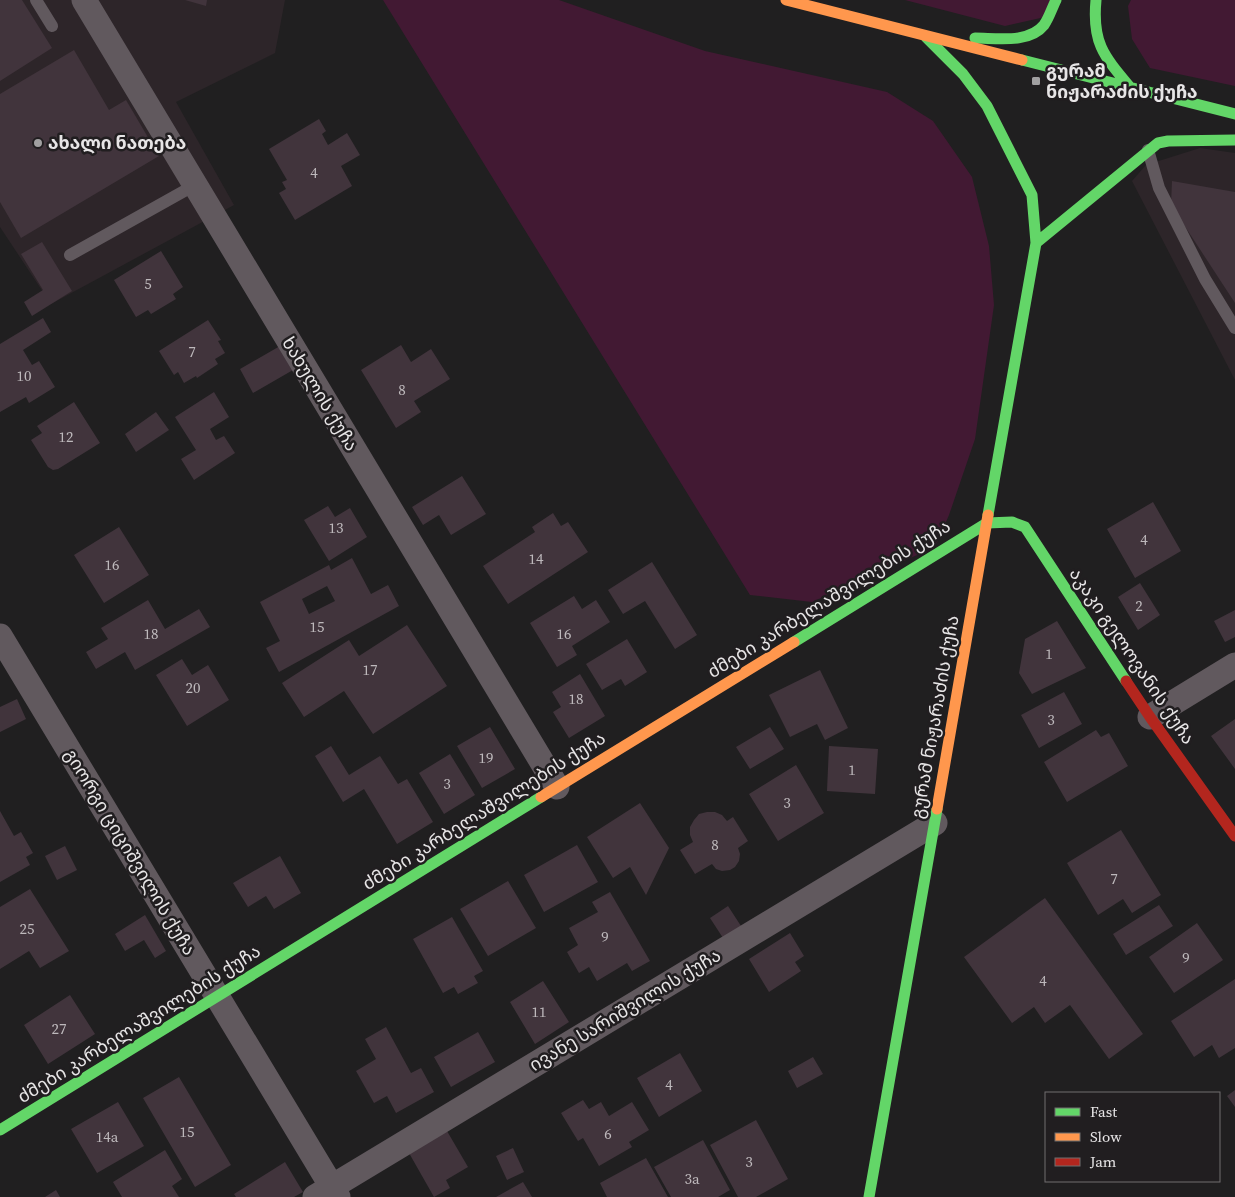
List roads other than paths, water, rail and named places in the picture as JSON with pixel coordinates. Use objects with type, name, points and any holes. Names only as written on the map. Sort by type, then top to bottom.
[{"type":"main road","points":[[786,0],[1235,114]]},
{"type":"main road","points":[[926,37],[1012,39],[1028,36],[1041,27],[1050,15],[1056,0]]},
{"type":"main road","points":[[1096,0],[1094,30],[1098,43],[1105,57],[1129,86]]},
{"type":"main road","name":"გურამ ნიჟარაძის ქუჩა","points":[[870,1193],[1036,243],[1032,195],[987,106],[963,74],[926,37]]},
{"type":"main road","points":[[1036,243],[1158,143],[1168,140],[1235,140]]},
{"type":"main road","name":"აკაკი გელოვანის ქუჩა","points":[[987,523],[1013,521],[1025,527],[1150,717],[1235,836]]},
{"type":"main road","name":"ძმები კარბელაშვილების ქუჩა","points":[[0,1130],[987,523]]},
{"type":"street","name":"ხახულის ქუჩა","points":[[84,0],[557,787]]},
{"type":"street","name":"გიორგი ციციშვილის ქუჩა","points":[[0,636],[217,996],[328,1194]]},
{"type":"street","points":[[1150,717],[1235,665]]},
{"type":"street","name":"ივანე სარიშვილის ქუჩა","points":[[328,1194],[935,823]]},
{"type":"lane","points":[[36,0],[52,26]]},
{"type":"lane","points":[[1148,150],[1159,188],[1204,279],[1235,328]]},
{"type":"lane","points":[[70,255],[195,185]]},
{"type":"lane","points":[[857,1197],[870,1193]]},
{"type":"place","name":"გურამ ნიჟარაძის ქუჩა","points":[[1036,81]]},
{"type":"place","name":"ახალი ნათება","points":[[38,143]]}]
